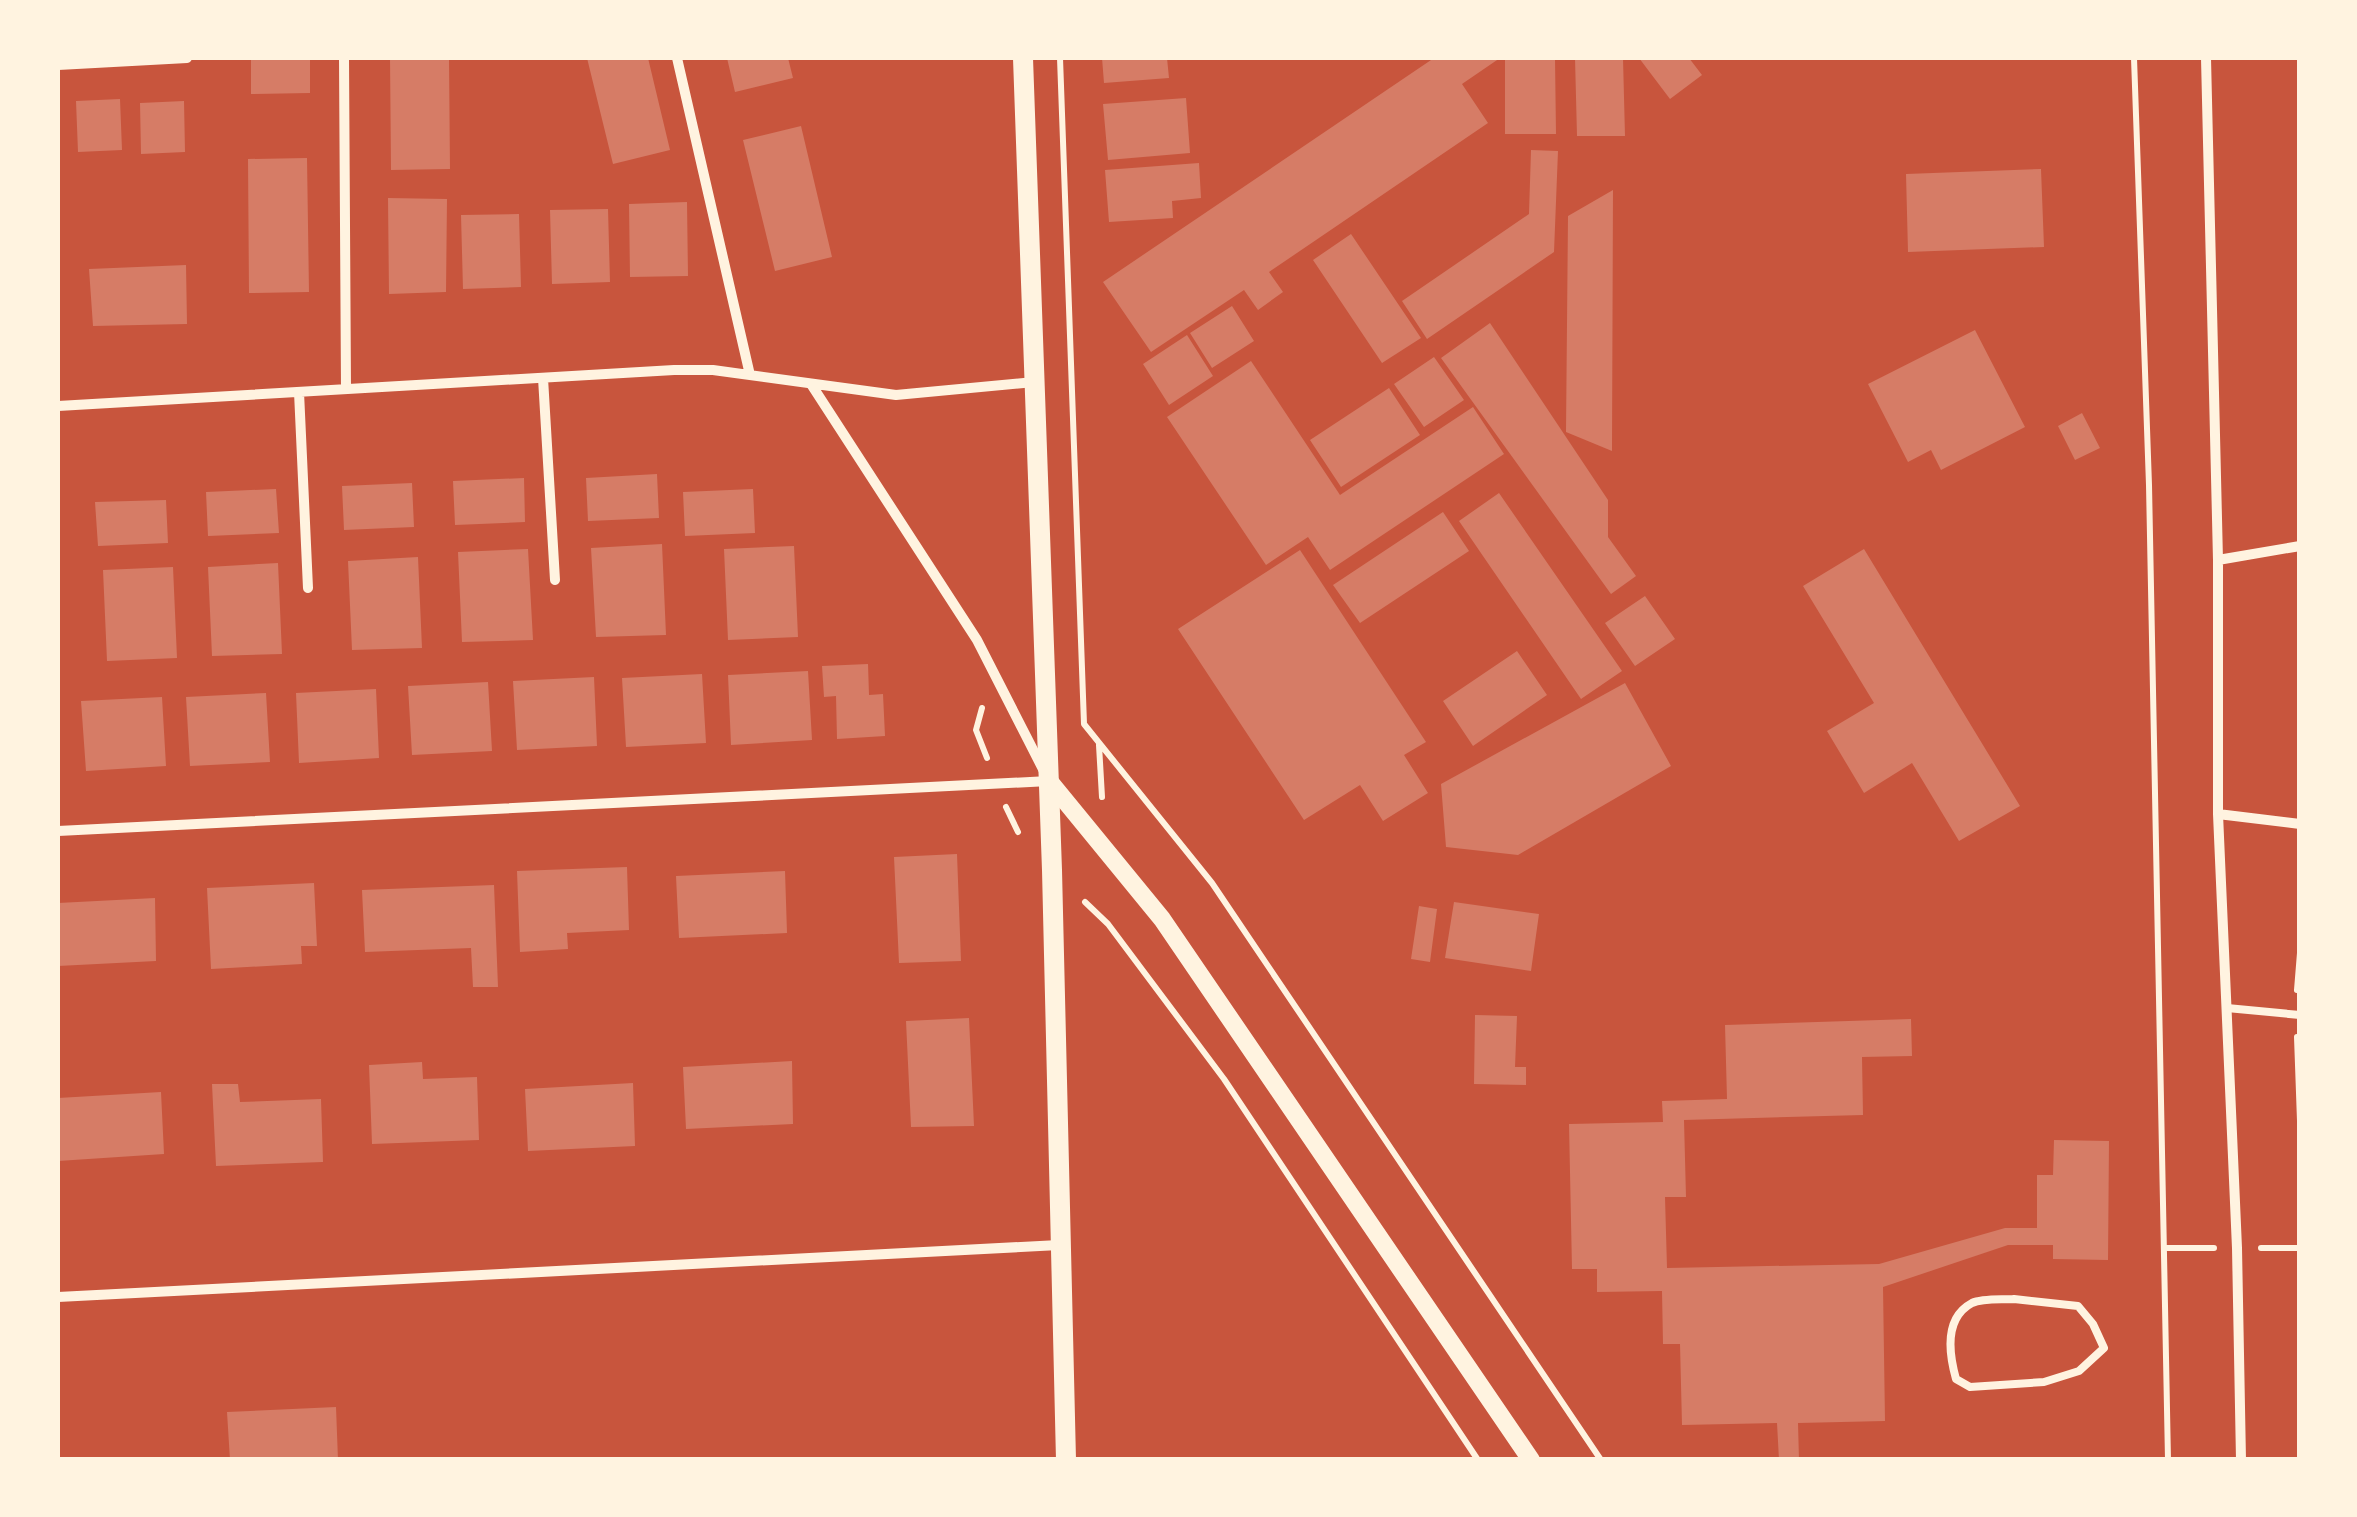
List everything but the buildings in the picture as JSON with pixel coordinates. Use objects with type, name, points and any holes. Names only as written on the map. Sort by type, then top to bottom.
[{"type":"main road","points":[[1023,58],[1050,781],[1066,1460]]},
{"type":"street","points":[[58,64],[187,58]]},
{"type":"street","points":[[344,58],[346,390]]},
{"type":"street","points":[[677,58],[750,375]]},
{"type":"street","points":[[2206,58],[2218,560],[2218,814],[2237,1248],[2241,1460]]},
{"type":"street","points":[[58,406],[674,370],[750,375],[874,394],[916,395],[1035,382]]},
{"type":"street","points":[[543,378],[555,580]]},
{"type":"street","points":[[810,384],[977,640],[1050,781],[1162,920],[1531,1460]]},
{"type":"street","points":[[299,392],[308,588]]},
{"type":"street","points":[[2218,560],[2300,546]]},
{"type":"street","points":[[58,832],[1050,781]]},
{"type":"street","points":[[2218,814],[2300,824]]},
{"type":"street","points":[[58,1296],[1059,1246]]},
{"type":"lane","points":[[2227,1008],[2300,1014]]},
{"type":"lane","points":[[2014,1298],[2078,1306],[2093,1324],[2104,1348],[2079,1371],[2044,1382],[1970,1387],[1956,1379],[1948,1350],[1957,1316],[1974,1302],[2014,1298]]},
{"type":"path","points":[[1060,58],[1084,724],[1212,883],[1601,1460]]},
{"type":"path","points":[[2134,58],[2150,504],[2168,1460]]},
{"type":"path","points":[[992,670],[976,730],[1014,828]]},
{"type":"path","points":[[1108,924],[1224,1079],[1478,1460]]}]
